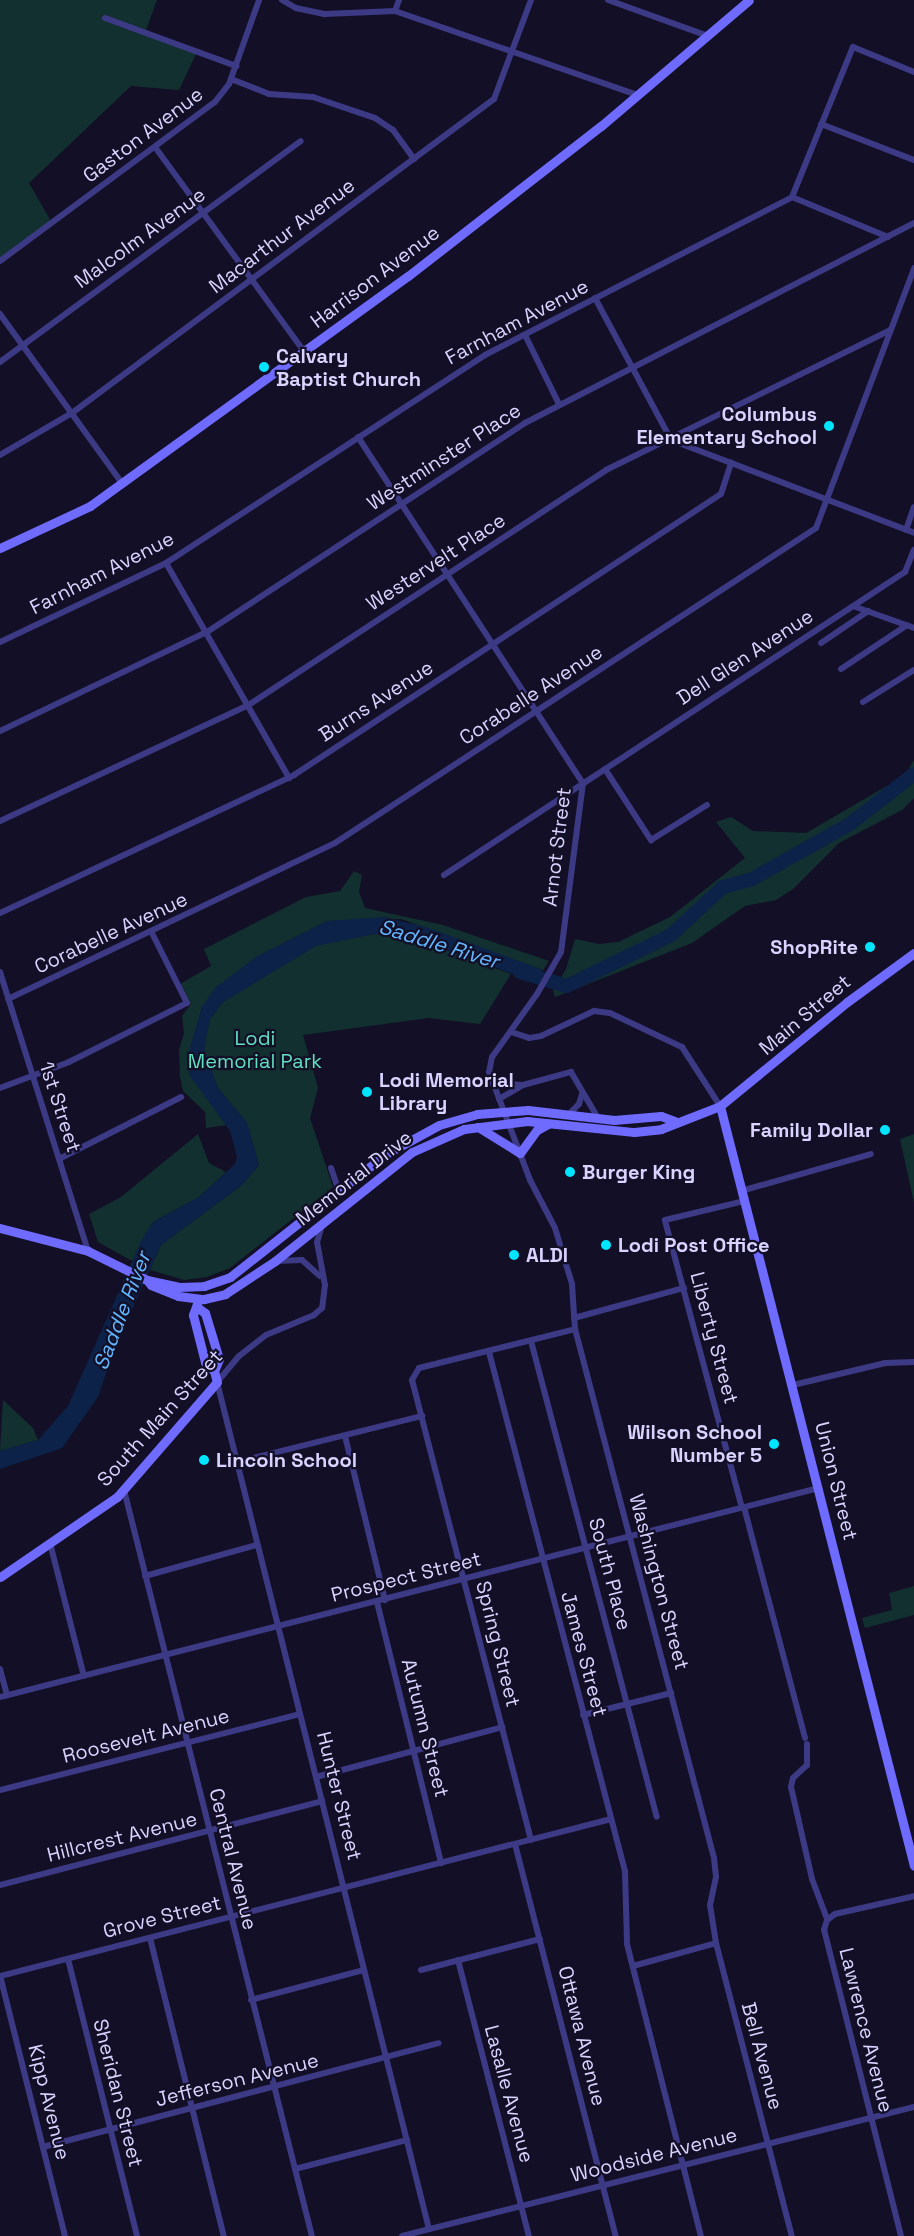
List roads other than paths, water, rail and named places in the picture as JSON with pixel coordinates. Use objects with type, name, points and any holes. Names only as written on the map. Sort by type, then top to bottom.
[{"type":"street","name":"Gaston Avenue","points":[[0,261],[215,102],[231,78],[260,0]]},
{"type":"street","points":[[282,0],[296,8],[325,14],[395,11],[638,95]]},
{"type":"street","points":[[395,11],[399,0]]},
{"type":"street","name":"Macarthur Avenue","points":[[0,455],[72,413],[494,99],[531,0]]},
{"type":"street","points":[[608,0],[708,36]]},
{"type":"street","name":"Harrison Avenue","points":[[0,548],[90,506],[408,276],[638,95],[748,0]]},
{"type":"street","points":[[105,18],[236,66]]},
{"type":"street","points":[[888,237],[792,197],[853,47],[914,72]]},
{"type":"street","points":[[231,78],[269,94],[313,97],[375,118],[393,130],[414,159]]},
{"type":"street","points":[[821,124],[914,160]]},
{"type":"street","name":"Malcolm Avenue","points":[[0,362],[301,141]]},
{"type":"street","points":[[154,147],[304,351]]},
{"type":"street","name":"Farnham Avenue","points":[[0,642],[166,563],[459,371],[525,334],[792,197]]},
{"type":"street","name":"Westminster Place","points":[[0,731],[207,632],[559,404],[634,368],[914,224]]},
{"type":"street","name":"Corabelle Avenue","points":[[0,999],[8,998],[152,933],[335,843],[816,528],[914,268]]},
{"type":"street","points":[[596,298],[671,440],[914,533]]},
{"type":"street","points":[[0,314],[122,483]]},
{"type":"street","name":"Westervelt Place","points":[[0,821],[247,706],[606,470],[671,440],[891,329]]},
{"type":"street","points":[[525,334],[559,404]]},
{"type":"street","name":"Arnot Street","points":[[358,437],[583,783],[561,951],[555,966],[537,994],[492,1058],[489,1072],[492,1083]]},
{"type":"street","name":"Burns Avenue","points":[[0,913],[289,778],[721,494],[732,463]]},
{"type":"street","points":[[906,530],[914,507]]},
{"type":"street","name":"Dell Glen Avenue","points":[[444,875],[905,572],[914,550]]},
{"type":"street","points":[[166,563],[289,778]]},
{"type":"street","points":[[854,606],[914,628]]},
{"type":"street","points":[[821,643],[868,611]]},
{"type":"street","points":[[841,669],[907,625]]},
{"type":"street","points":[[863,702],[914,670]]},
{"type":"street","points":[[605,769],[651,840],[707,805]]},
{"type":"street","points":[[0,1088],[33,1077],[187,1003],[152,933]]},
{"type":"street","name":"Main Street","points":[[720,1106],[847,1002],[914,953]]},
{"type":"street","name":"1st Street","points":[[0,972],[88,1251]]},
{"type":"street","points":[[511,1032],[529,1038],[541,1036],[594,1011],[629,1020],[682,1047],[720,1106]]},
{"type":"street","points":[[499,1098],[523,1085],[571,1072],[598,1118]]},
{"type":"street","points":[[508,1122],[492,1083],[523,1085]]},
{"type":"street","points":[[569,1114],[579,1104],[582,1094]]},
{"type":"street","points":[[59,1159],[181,1097]]},
{"type":"street","name":"Memorial Drive","points":[[198,1303],[225,1294],[275,1262],[412,1152],[444,1136],[476,1126],[508,1122],[634,1132],[661,1129],[675,1121],[720,1106]]},
{"type":"street","name":"Union Street","points":[[720,1106],[914,1866]]},
{"type":"street","name":"Memorial Drive","points":[[196,1287],[230,1277],[386,1154],[423,1132],[468,1116],[505,1111],[569,1114],[633,1121],[661,1116],[675,1121]]},
{"type":"street","name":"Washington Street","points":[[508,1122],[564,1255],[572,1284],[575,1329],[714,1858],[714,1883]]},
{"type":"street","points":[[476,1126],[520,1153],[537,1130],[548,1124]]},
{"type":"street","points":[[743,1196],[871,1154]]},
{"type":"street","points":[[331,1168],[339,1191]]},
{"type":"street","name":"Liberty Street","points":[[743,1196],[665,1220],[806,1741],[807,1765],[793,1778],[791,1787],[812,1879],[827,1919]]},
{"type":"street","name":"South Main Street","points":[[0,1578],[124,1490],[239,1356],[266,1335],[318,1312],[325,1298],[318,1242],[322,1225]]},
{"type":"street","points":[[0,1228],[88,1251],[149,1283],[198,1303]]},
{"type":"street","points":[[275,1262],[297,1259],[321,1277]]},
{"type":"street","points":[[149,1283],[196,1287]]},
{"type":"street","name":"Hunter Street","points":[[196,1287],[198,1303],[193,1315],[206,1362],[214,1371],[217,1382],[407,2140],[427,2232]]},
{"type":"street","points":[[574,1318],[684,1288]]},
{"type":"street","points":[[489,1352],[575,1329]]},
{"type":"street","name":"South Place","points":[[531,1341],[657,1817]]},
{"type":"street","name":"Spring Street","points":[[489,1352],[419,1368],[413,1375],[531,1840]]},
{"type":"street","name":"James Street","points":[[489,1352],[627,1884],[626,1931],[633,1966],[701,2236]]},
{"type":"street","points":[[792,1385],[885,1363],[914,1362]]},
{"type":"street","points":[[237,1462],[422,1416]]},
{"type":"street","points":[[345,1436],[385,1600]]},
{"type":"street","name":"Prospect Street","points":[[3,1696],[819,1488]]},
{"type":"street","name":"Central Avenue","points":[[124,1490],[312,2236]]},
{"type":"street","points":[[50,1543],[84,1676]]},
{"type":"street","points":[[145,1576],[257,1545]]},
{"type":"street","name":"Autumn Street","points":[[377,1602],[441,1863]]},
{"type":"street","points":[[0,1669],[3,1696]]},
{"type":"street","points":[[583,1715],[671,1693]]},
{"type":"street","name":"Roosevelt Avenue","points":[[0,1790],[300,1714]]},
{"type":"street","points":[[316,1777],[502,1727]]},
{"type":"street","name":"Hillcrest Avenue","points":[[0,1885],[209,1833],[322,1801]]},
{"type":"street","name":"Grove Street","points":[[0,1976],[611,1819]]},
{"type":"street","name":"Ottawa Avenue","points":[[514,1844],[616,2236]]},
{"type":"street","name":"Bell Avenue","points":[[714,1883],[710,1905],[716,1943],[792,2236]]},
{"type":"street","points":[[827,1919],[835,1914],[914,1896]]},
{"type":"street","name":"Lawrence Avenue","points":[[827,1919],[824,1930],[901,2236]]},
{"type":"street","points":[[150,1938],[224,2236]]},
{"type":"street","points":[[421,1970],[540,1939]]},
{"type":"street","points":[[633,1966],[716,1943]]},
{"type":"street","name":"Sheridan Street","points":[[68,1959],[137,2236]]},
{"type":"street","name":"Lasalle Avenue","points":[[458,1960],[529,2236]]},
{"type":"street","points":[[252,2000],[364,1970]]},
{"type":"street","name":"Kipp Avenue","points":[[0,1976],[65,2236]]},
{"type":"street","name":"Jefferson Avenue","points":[[43,2147],[439,2043]]},
{"type":"street","name":"Woodside Avenue","points":[[402,2236],[427,2232],[603,2184],[914,2107]]},
{"type":"street","points":[[294,2169],[407,2140]]},
{"type":"water","name":"Saddle River","points":[[384,917],[429,928],[543,970],[532,981],[408,936],[374,934],[316,946],[223,1002],[210,1019],[204,1048],[218,1088],[247,1123],[259,1165],[242,1185],[161,1245],[114,1350],[98,1397],[62,1448],[0,1469],[0,1451],[38,1440],[68,1406],[142,1239],[153,1222],[199,1197],[235,1164],[237,1157],[230,1131],[190,1076],[187,1059],[202,1007],[215,988],[256,957],[327,921]]},
{"type":"waterway","name":"Saddle River","points":[[520,972],[567,986],[671,935],[723,887],[752,879],[850,824],[914,774]]},
{"type":"place","name":"Calvary Baptist Church","points":[[264,367]]},
{"type":"place","name":"Columbus Elementary School","points":[[829,426]]},
{"type":"place","name":"ShopRite","points":[[870,947]]},
{"type":"place","name":"Lodi Memorial Library","points":[[367,1092]]},
{"type":"place","name":"Family Dollar","points":[[885,1130]]},
{"type":"place","name":"Burger King","points":[[570,1172]]},
{"type":"place","name":"Lodi Post Office","points":[[606,1245]]},
{"type":"place","name":"ALDI","points":[[514,1255]]},
{"type":"place","name":"Wilson School Number 5","points":[[774,1444]]},
{"type":"place","name":"Lincoln School","points":[[204,1460]]},
{"type":"park label","name":"Lodi Memorial Park","points":[[255,1050]]}]
